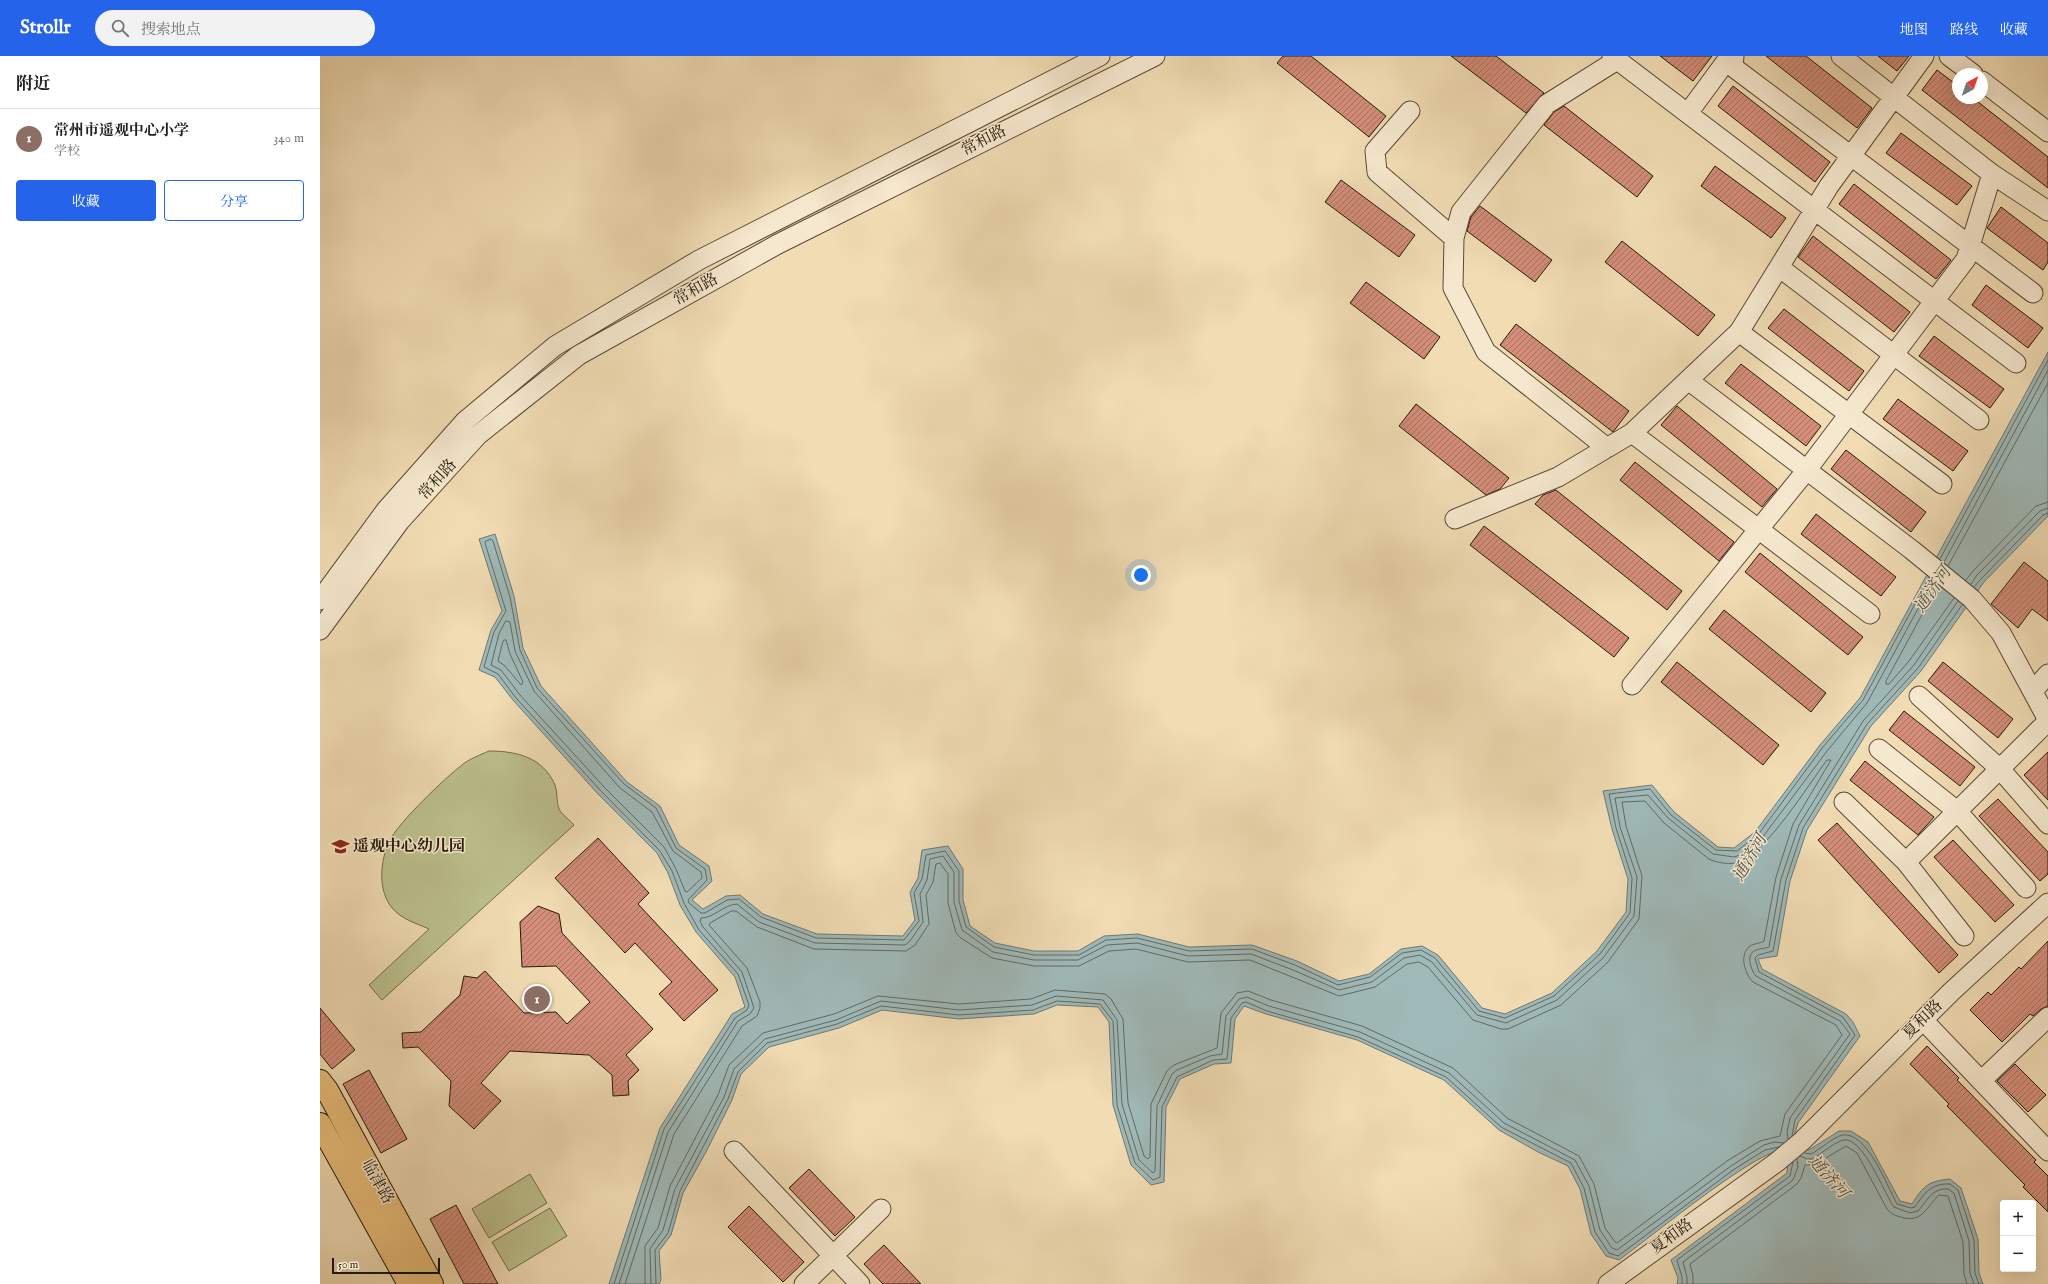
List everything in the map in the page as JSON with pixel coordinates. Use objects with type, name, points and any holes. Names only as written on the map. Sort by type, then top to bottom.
[{"type":"main road","name":"临津路","points":[[320,1081],[327,1090],[432,1284]]},
{"type":"main road","name":"临津路","points":[[320,1124],[409,1284]]},
{"type":"street","name":"常和路","points":[[320,600],[386,510],[465,421],[555,346],[699,260],[1100,56]]},
{"type":"street","name":"常和路","points":[[320,630],[400,522],[478,435],[579,355],[778,244],[1155,56]]},
{"type":"street","points":[[1688,113],[1730,56]]},
{"type":"street","points":[[1734,56],[1733,67],[2033,293]]},
{"type":"street","points":[[1841,56],[1992,174],[2048,211]]},
{"type":"street","points":[[1455,519],[1558,477],[1632,433],[1739,332],[1815,209],[1851,156],[1924,56]]},
{"type":"street","points":[[1950,56],[1965,68]]},
{"type":"street","points":[[1607,448],[1486,352],[1453,288],[1454,238],[1461,212],[1547,104],[1614,58],[1935,300],[2016,363]]},
{"type":"street","points":[[1988,86],[2048,132]]},
{"type":"street","points":[[1410,111],[1375,151],[1378,172],[1454,238]]},
{"type":"street","points":[[1632,685],[1806,471],[1966,259],[1992,174]]},
{"type":"street","points":[[1779,267],[1979,420]]},
{"type":"street","points":[[1739,332],[1942,484]]},
{"type":"street","points":[[1688,380],[1912,550],[1972,599],[2001,633],[2048,720],[1906,862]]},
{"type":"street","points":[[1632,433],[1870,614]]},
{"type":"street","points":[[2032,691],[2048,674]]},
{"type":"street","points":[[1919,696],[2000,769],[2048,824]]},
{"type":"street","points":[[1879,749],[1957,811],[2026,888]]},
{"type":"street","points":[[1844,802],[1906,862],[1964,936]]},
{"type":"street","name":"夏和路","points":[[1608,1284],[1777,1162],[1802,1141],[1923,1020],[2048,903]]},
{"type":"street","points":[[1981,1081],[2048,1017]]},
{"type":"street","points":[[1923,1020],[2048,1151]]},
{"type":"street","points":[[734,1151],[860,1284]]},
{"type":"street","points":[[804,1284],[881,1209]]},
{"type":"green space","points":[[489,751],[519,754],[536,762],[543,768],[555,785],[559,809],[574,825],[382,1000],[369,985],[429,929],[410,921],[397,913],[388,902],[384,893],[382,885],[382,866],[390,840],[412,812],[454,771],[475,757]]},
{"type":"green space","points":[[530,1174],[547,1203],[489,1238],[472,1209]]},
{"type":"green space","points":[[550,1208],[567,1236],[509,1271],[492,1242]]},
{"type":"water","name":"通济河","points":[[2048,352],[2048,516],[1984,582],[1921,671],[1871,726],[1807,830],[1790,881],[1777,956],[1758,959],[1762,969],[1846,1014],[1853,1022],[1860,1036],[1798,1123],[1795,1133],[1803,1147],[1809,1150],[1839,1131],[1851,1131],[1868,1142],[1900,1201],[1912,1204],[1920,1192],[1928,1185],[1937,1181],[1950,1179],[1961,1188],[1978,1239],[1979,1273],[1983,1284],[1677,1284],[1678,1278],[1671,1260],[1787,1173],[1788,1158],[1780,1151],[1767,1155],[1725,1181],[1700,1198],[1619,1260],[1606,1256],[1591,1234],[1580,1189],[1568,1166],[1538,1152],[1499,1130],[1444,1080],[1357,1040],[1266,1014],[1244,1006],[1235,1019],[1231,1063],[1214,1064],[1180,1079],[1166,1107],[1164,1182],[1151,1185],[1131,1165],[1113,1105],[1109,1022],[1098,1007],[1057,1005],[1034,1014],[959,1019],[882,1010],[839,1028],[769,1047],[741,1074],[732,1100],[706,1152],[683,1193],[671,1235],[659,1251],[661,1280],[659,1284],[609,1284],[660,1128],[732,1014],[745,1007],[735,977],[696,932],[680,905],[668,873],[657,853],[598,794],[513,700],[495,677],[479,670],[491,630],[502,611],[479,539],[495,534],[514,596],[523,648],[541,686],[627,782],[660,806],[679,845],[709,866],[712,881],[692,900],[703,909],[726,896],[740,895],[763,914],[817,934],[903,936],[915,920],[910,892],[918,878],[922,850],[948,846],[963,869],[963,900],[970,926],[995,943],[1034,951],[1078,951],[1104,936],[1138,934],[1189,947],[1252,945],[1297,961],[1339,981],[1369,974],[1401,949],[1422,946],[1438,955],[1482,1008],[1505,1014],[1552,993],[1597,951],[1626,912],[1628,879],[1612,829],[1603,791],[1652,785],[1674,812],[1718,847],[1734,848],[1755,832],[1820,745],[1860,698]]},
{"type":"building","points":[[1283,56],[1311,56],[1386,116],[1369,137],[1277,63]]},
{"type":"building","points":[[1451,56],[1496,56],[1544,93],[1526,113]]},
{"type":"building","points":[[1660,56],[1712,56],[1693,81]]},
{"type":"building","points":[[1766,56],[1806,56],[1872,108],[1857,128]]},
{"type":"building","points":[[1878,56],[1909,56],[1897,71]]},
{"type":"building","points":[[1937,70],[1952,81],[1952,104],[1981,104],[2048,157],[2048,188],[1922,90]]},
{"type":"building","points":[[1733,86],[1830,162],[1815,182],[1718,106]]},
{"type":"building","points":[[1564,106],[1653,176],[1637,197],[1544,125],[1554,112]]},
{"type":"building","points":[[1901,133],[1972,186],[1957,205],[1886,153]]},
{"type":"building","points":[[1715,166],[1786,218],[1771,238],[1701,186]]},
{"type":"building","points":[[1341,180],[1415,235],[1399,257],[1325,202]]},
{"type":"building","points":[[1854,184],[1951,260],[1936,279],[1839,204]]},
{"type":"building","points":[[1480,206],[1552,260],[1535,282],[1467,231],[1471,217]]},
{"type":"building","points":[[2001,207],[2048,243],[2048,262],[2043,270],[1987,228]]},
{"type":"building","points":[[1813,236],[1910,312],[1894,332],[1798,257]]},
{"type":"building","points":[[1622,241],[1715,315],[1698,336],[1605,262]]},
{"type":"building","points":[[1366,282],[1440,337],[1424,359],[1350,303]]},
{"type":"building","points":[[1986,285],[2043,328],[2028,348],[1972,305]]},
{"type":"building","points":[[1784,309],[1864,371],[1849,391],[1768,328]]},
{"type":"building","points":[[1516,324],[1629,411],[1613,432],[1500,345]]},
{"type":"building","points":[[1934,336],[2004,389],[1990,408],[1919,356]]},
{"type":"building","points":[[1741,364],[1821,426],[1806,446],[1725,383]]},
{"type":"building","points":[[1898,399],[1968,451],[1953,471],[1883,419]]},
{"type":"building","points":[[1416,404],[1509,478],[1500,489],[1486,495],[1399,426]]},
{"type":"building","points":[[1677,406],[1777,489],[1762,507],[1661,425]]},
{"type":"building","points":[[1846,450],[1926,512],[1911,532],[1831,469]]},
{"type":"building","points":[[1635,462],[1734,542],[1719,561],[1620,480]]},
{"type":"building","points":[[1556,490],[1682,591],[1667,610],[1535,504],[1543,495]]},
{"type":"building","points":[[1816,514],[1896,577],[1881,596],[1801,534]]},
{"type":"building","points":[[1484,526],[1629,638],[1614,657],[1470,545]]},
{"type":"building","points":[[1760,553],[1863,637],[1848,655],[1745,572]]},
{"type":"building","points":[[2024,562],[2048,581],[2048,621],[2032,609],[2018,628],[1991,604]]},
{"type":"building","points":[[1724,610],[1826,693],[1811,712],[1709,629]]},
{"type":"building","points":[[1677,662],[1779,745],[1763,765],[1661,682]]},
{"type":"building","points":[[1943,662],[2013,719],[1998,738],[1928,681]]},
{"type":"building","points":[[1904,711],[1975,767],[1960,786],[1889,730]]},
{"type":"building","points":[[2048,752],[2048,800],[2024,775]]},
{"type":"building","points":[[1865,761],[1934,817],[1918,835],[1850,780]]},
{"type":"building","points":[[1998,799],[2048,852],[2048,874],[2040,881],[1979,816]]},
{"type":"building","points":[[1837,823],[1958,955],[1939,973],[1818,840]]},
{"type":"building","points":[[598,838],[649,893],[638,904],[718,990],[684,1021],[659,994],[672,982],[635,943],[625,953],[555,878]]},
{"type":"building","points":[[1953,840],[2014,905],[1995,922],[1934,857]]},
{"type":"building","points":[[538,906],[559,914],[562,933],[653,1029],[626,1055],[639,1070],[628,1081],[629,1095],[613,1096],[612,1075],[589,1055],[510,1051],[481,1083],[501,1101],[474,1129],[449,1106],[451,1081],[418,1047],[403,1048],[402,1033],[421,1032],[460,995],[464,976],[477,978],[485,971],[524,1013],[556,1012],[567,1024],[590,1002],[556,966],[522,967],[520,922]]},
{"type":"building","points":[[2048,941],[2048,1006],[2041,1009],[2033,1016],[2030,1014],[2002,1042],[1970,1010],[1988,992],[1991,995],[2019,967],[2021,969]]},
{"type":"building","points":[[320,1008],[355,1050],[332,1069],[320,1054]]},
{"type":"building","points":[[1927,1046],[1959,1078],[1957,1080],[2036,1160],[2034,1162],[2048,1176],[2048,1212],[2023,1187],[2025,1185],[1947,1106],[1949,1104],[1910,1064]]},
{"type":"building","points":[[2015,1064],[2046,1095],[2028,1112],[1997,1081]]},
{"type":"building","points":[[369,1070],[407,1139],[381,1153],[343,1084]]},
{"type":"building","points":[[809,1169],[855,1217],[835,1236],[789,1188]]},
{"type":"building","points":[[456,1205],[498,1284],[464,1284],[430,1219]]},
{"type":"building","points":[[749,1206],[804,1262],[783,1282],[728,1227]]},
{"type":"building","points":[[884,1245],[921,1284],[883,1284],[864,1264]]},
{"type":"place","name":"遥观中心幼儿园","points":[[340,847]]},
{"type":"place","name":"常州市遥观中心小学","points":[[537,999]]}]
